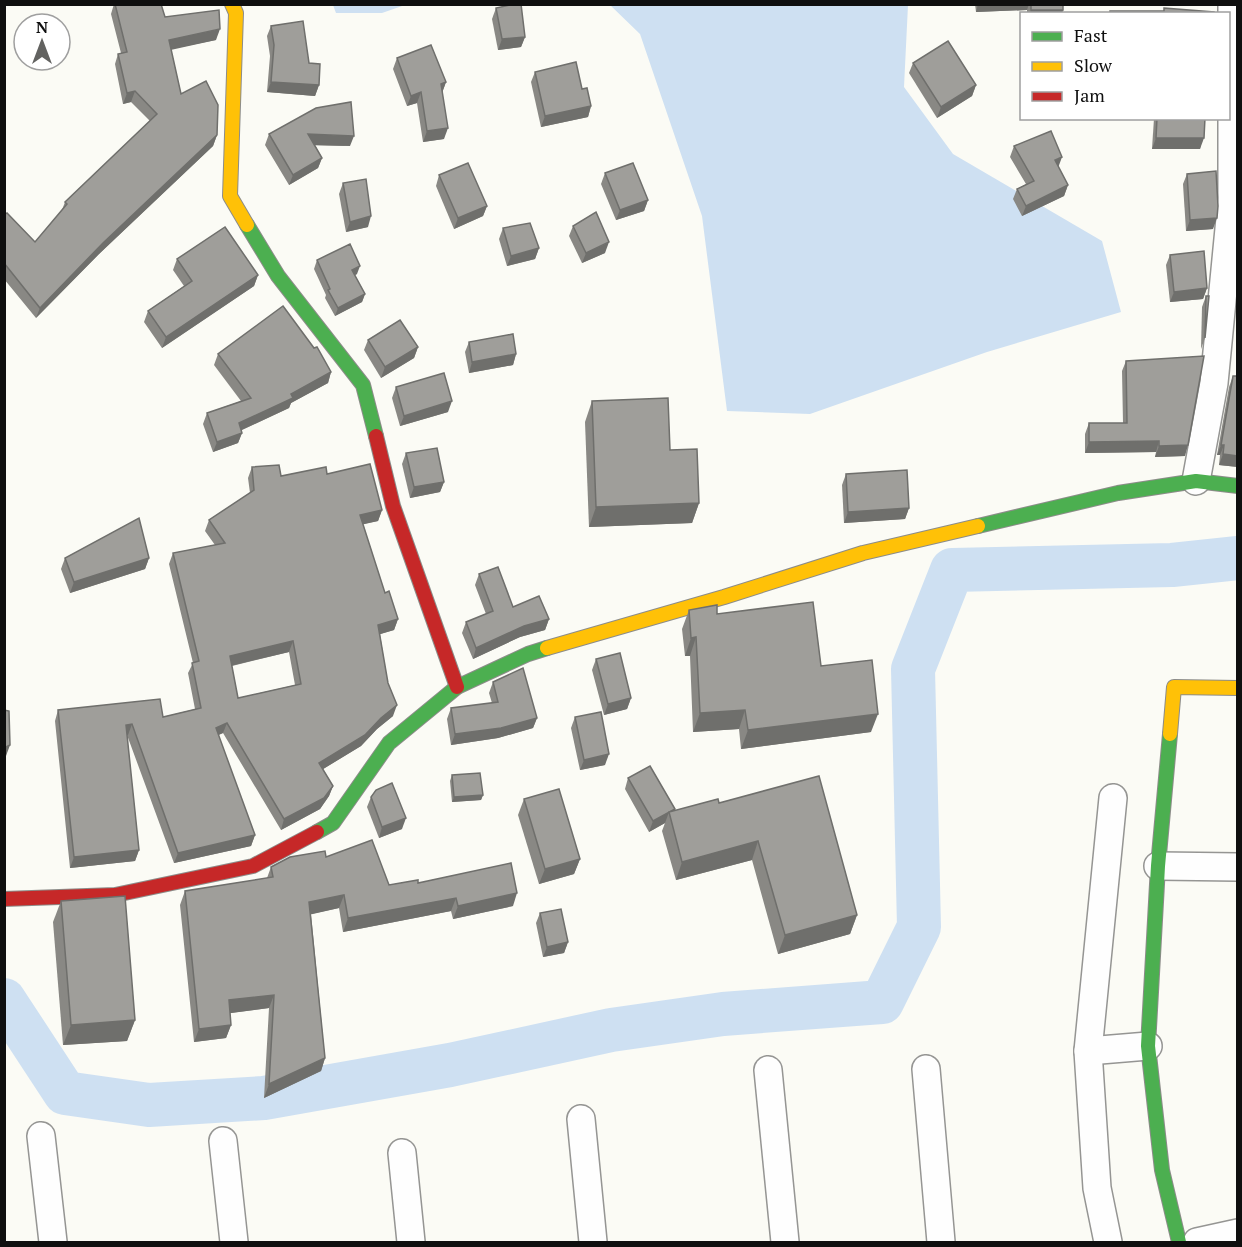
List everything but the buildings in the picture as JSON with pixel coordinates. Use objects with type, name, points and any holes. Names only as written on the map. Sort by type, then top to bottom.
[{"type":"street","points":[[232,4],[236,14],[230,196],[278,276],[363,385],[393,506],[457,687]]},
{"type":"street","points":[[1196,481],[1214,383],[1232,198],[1232,4]]},
{"type":"street","points":[[4,899],[114,895],[253,866],[333,823],[389,742],[457,687],[528,654],[724,597],[863,553],[1118,493],[1196,481],[1238,486]]},
{"type":"street","points":[[1179,1242],[1162,1170],[1148,1046],[1158,866],[1174,687],[1238,688]]},
{"type":"street","points":[[1108,1242],[1097,1188],[1088,1051],[1113,798]]},
{"type":"street","points":[[1158,866],[1238,867]]},
{"type":"street","points":[[1088,1051],[1148,1046]]},
{"type":"street","points":[[926,1069],[941,1242]]},
{"type":"street","points":[[768,1070],[785,1242]]},
{"type":"street","points":[[581,1119],[593,1242]]},
{"type":"street","points":[[41,1136],[53,1242]]},
{"type":"street","points":[[223,1141],[234,1242]]},
{"type":"street","points":[[402,1153],[411,1242]]},
{"type":"street","points":[[1197,1242],[1238,1233]]},
{"type":"water","points":[[333,4],[405,5],[382,13],[336,13]]},
{"type":"water","points":[[610,5],[908,5],[904,87],[953,154],[1102,241],[1121,312],[987,352],[810,414],[727,411],[702,216],[640,34]]},
{"type":"waterway","points":[[4,1000],[65,1093],[149,1105],[264,1098],[450,1065],[611,1030],[723,1014],[882,1002],[919,927],[913,669],[952,570],[1172,565],[1238,558]]},
{"type":"traffic: fast","points":[[247,225],[278,276],[363,385],[376,436]]},
{"type":"traffic: fast","points":[[978,526],[1118,493],[1196,481],[1238,486]]},
{"type":"traffic: fast","points":[[317,832],[333,823],[389,743],[457,687],[528,654],[547,648]]},
{"type":"traffic: fast","points":[[1170,734],[1158,866],[1148,1046],[1162,1170],[1179,1242]]},
{"type":"traffic: slow","points":[[232,4],[236,13],[230,196],[247,225]]},
{"type":"traffic: slow","points":[[547,648],[724,597],[863,553],[978,526]]},
{"type":"traffic: slow","points":[[1170,734],[1174,687],[1238,688]]},
{"type":"traffic: jam","points":[[376,436],[393,506],[457,687]]},
{"type":"traffic: jam","points":[[4,899],[115,895],[253,866],[317,832]]}]
